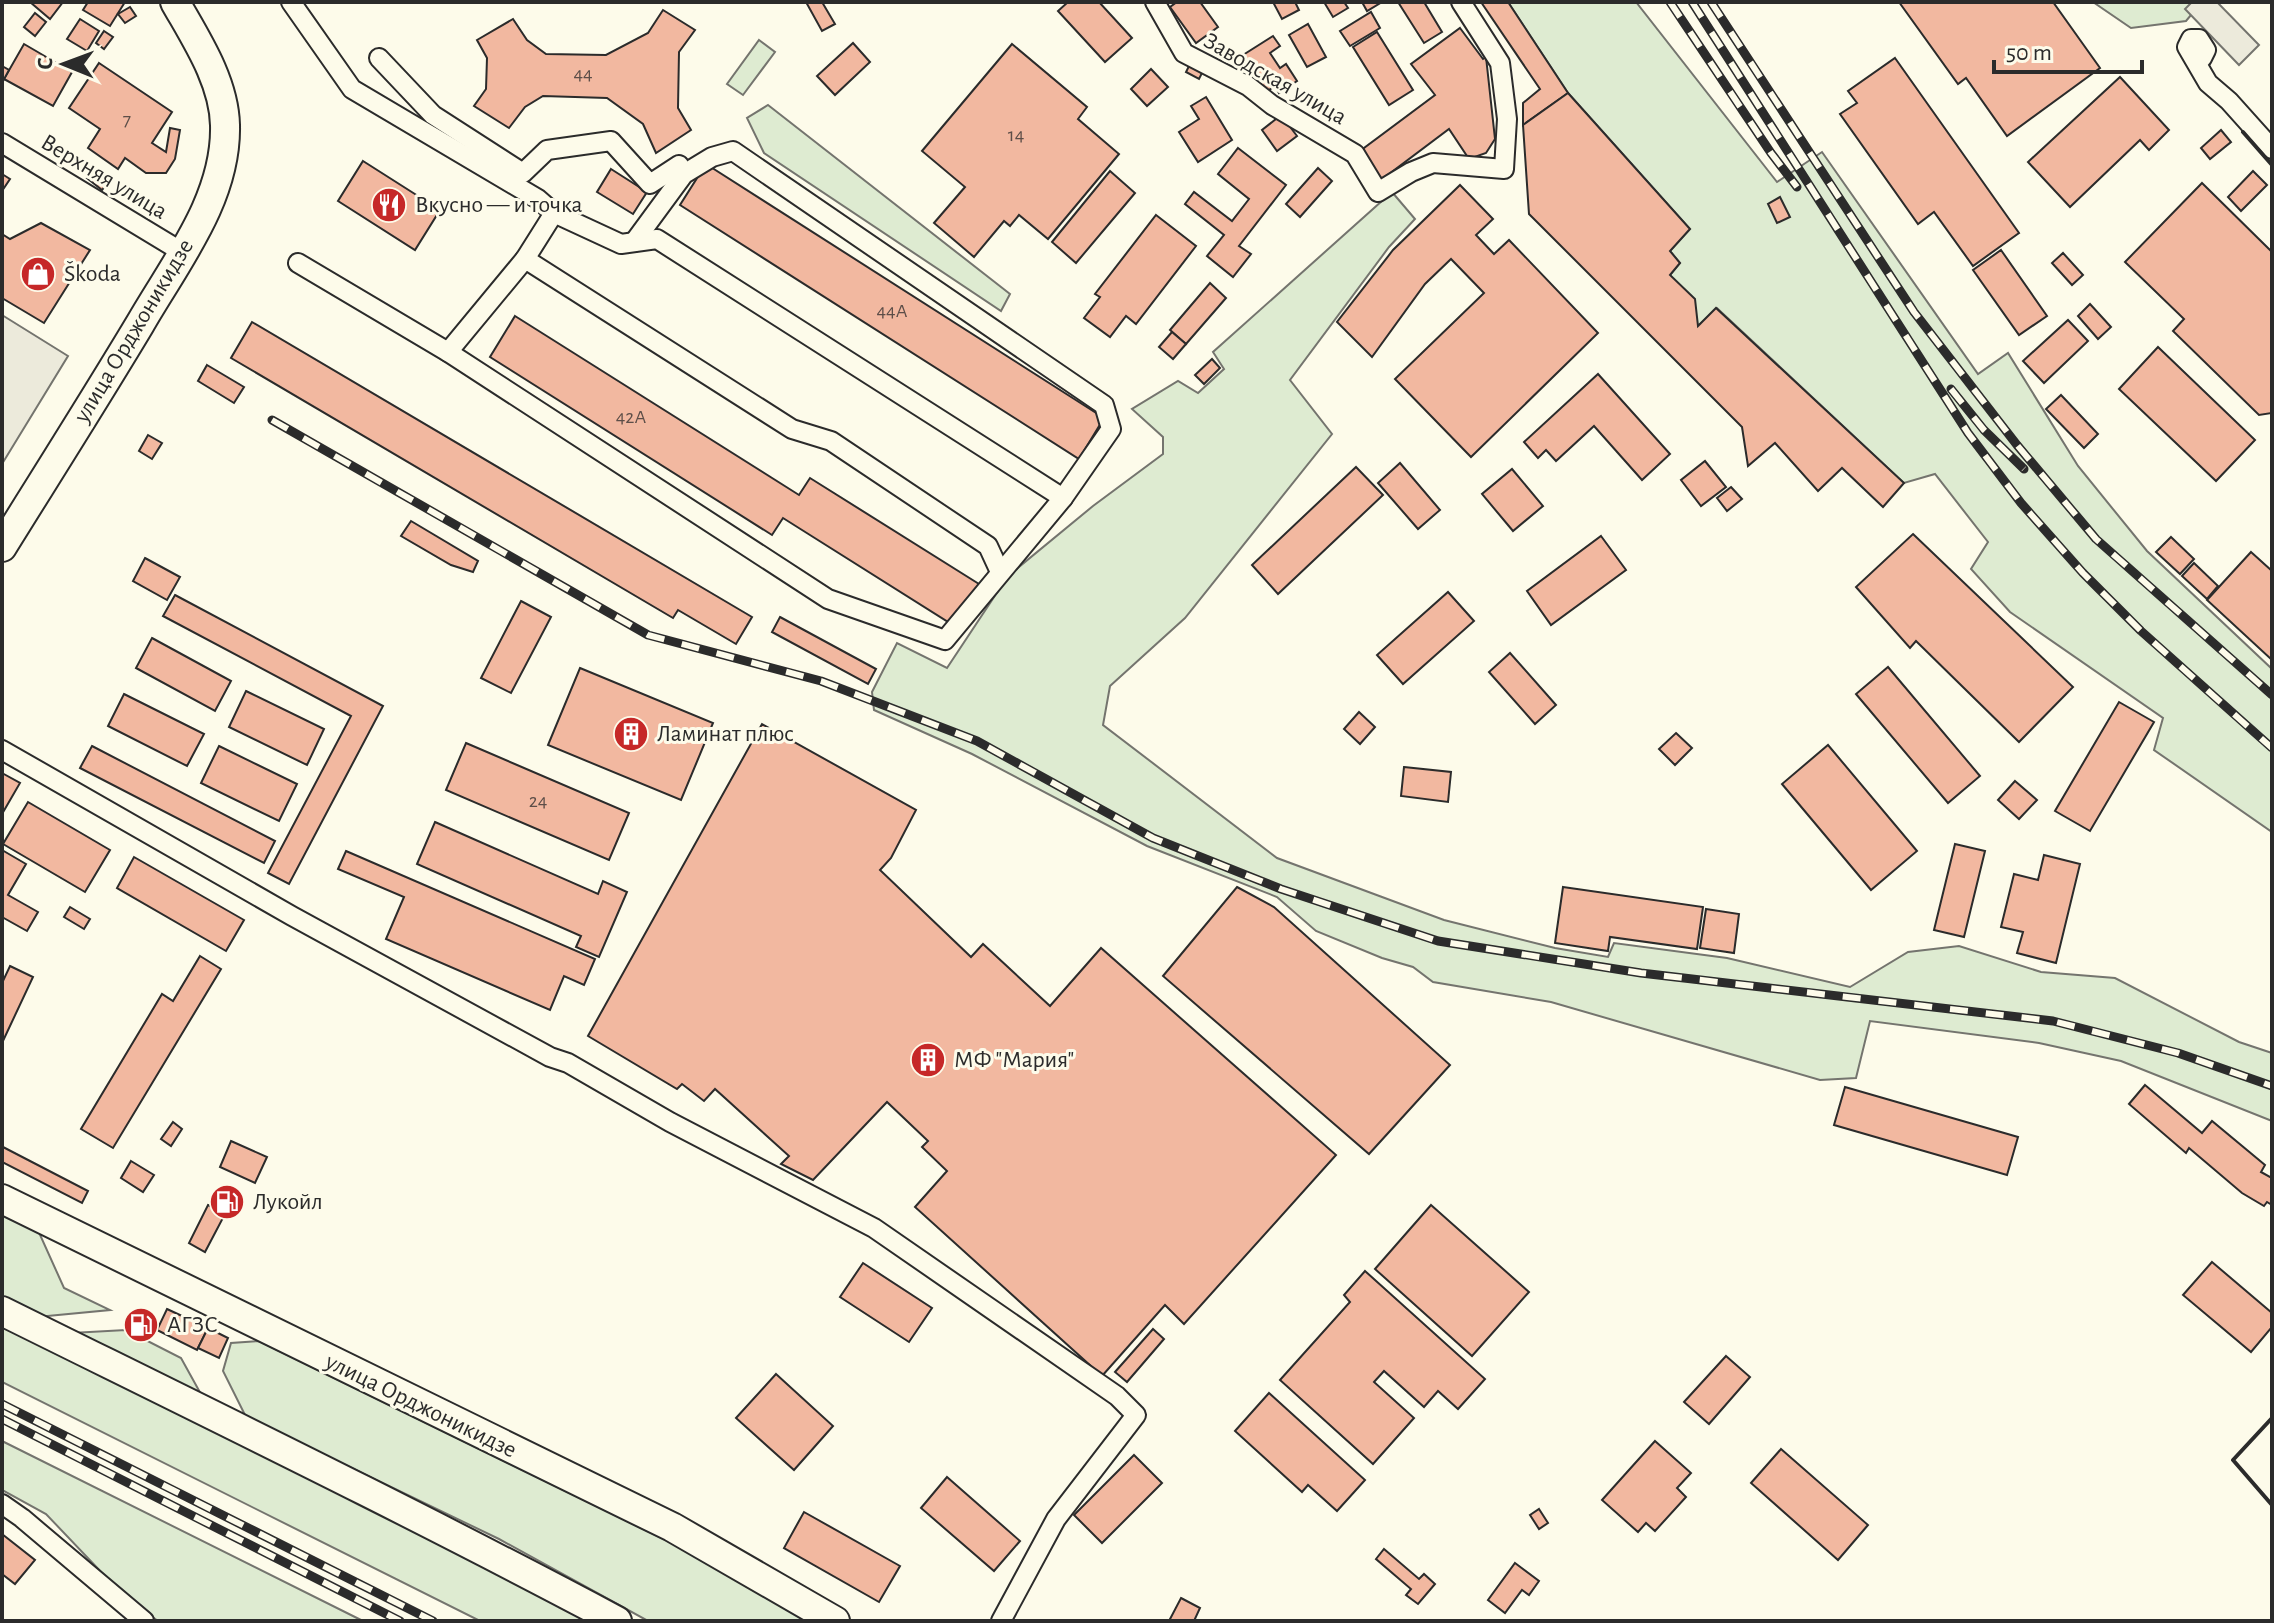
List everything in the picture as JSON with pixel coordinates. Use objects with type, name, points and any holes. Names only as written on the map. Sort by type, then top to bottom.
[{"type":"main road","name":"улица Орджоникидзе","points":[[2,547],[97,396],[182,252],[209,203],[221,167],[225,122],[222,100],[204,52],[175,2]]},
{"type":"main road","name":"улица Орджоникидзе","points":[[2,1199],[672,1527],[835,1621]]},
{"type":"main road","points":[[2,1311],[242,1428],[617,1621]]},
{"type":"street","points":[[291,2],[352,89],[538,199],[554,213],[621,244],[657,239],[1063,498]]},
{"type":"street","name":"Заводская улица","points":[[1155,2],[1184,53],[1248,86],[1272,105],[1355,154],[1378,192],[1433,163],[1504,169],[1507,119],[1500,63],[1461,2]]},
{"type":"street","points":[[379,58],[433,115],[523,173],[547,150],[611,141],[650,184],[679,165]]},
{"type":"street","points":[[2195,60],[2208,83],[2229,101],[2272,149]]},
{"type":"street","name":"Верхняя улица","points":[[2,143],[182,252]]},
{"type":"street","points":[[298,263],[448,352],[828,599],[945,640],[1063,498],[1111,429],[1104,405],[733,151],[712,157],[684,174],[634,242]]},
{"type":"street","points":[[448,352],[525,259],[554,213]]},
{"type":"street","points":[[525,259],[792,429],[831,441],[845,450],[988,546],[1000,572]]},
{"type":"street","points":[[2,750],[427,990],[874,1228],[1117,1396],[1136,1415],[1056,1519],[1001,1621]]},
{"type":"street","points":[[2,1504],[144,1621]]},
{"type":"green space","points":[[1508,2],[1636,2],[1777,182],[1822,152],[1978,374],[2008,353],[2078,466],[2147,551],[2272,669],[2272,832],[2154,750],[2163,718],[2010,612],[1971,569],[1988,542],[1935,474],[1904,483],[1717,308],[1698,326],[1670,275],[1680,263],[1670,251],[1690,229],[1568,93]]},
{"type":"green space","points":[[2093,2],[2202,2],[2186,21],[2131,28]]},
{"type":"green space","points":[[759,40],[775,52],[743,95],[727,84]]},
{"type":"green space","points":[[768,105],[1010,294],[1001,311],[764,153],[747,118]]},
{"type":"green space","points":[[1392,192],[1415,219],[1389,247],[1290,380],[1332,434],[1185,618],[1110,686],[1103,725],[1277,858],[1444,920],[1555,948],[1608,957],[1614,943],[1727,958],[1850,987],[1908,952],[1959,946],[2041,972],[2115,978],[2239,1042],[2272,1053],[2272,1121],[2121,1061],[2039,1043],[1870,1021],[1856,1078],[1820,1080],[1551,1002],[1433,982],[1413,967],[1316,931],[1277,897],[1147,846],[972,754],[874,710],[872,692],[897,643],[947,668],[1008,576],[1093,506],[1163,454],[1163,437],[1132,409],[1178,381],[1198,393],[1224,369],[1213,352]]},
{"type":"green space","points":[[2,1214],[37,1228],[64,1288],[110,1310],[37,1317],[2,1299]]},
{"type":"green space","points":[[2,1325],[595,1621],[480,1621],[2,1382]]},
{"type":"green space","points":[[126,1330],[181,1358],[202,1396],[71,1333]]},
{"type":"green space","points":[[259,1341],[676,1545],[809,1621],[648,1621],[499,1539],[246,1417],[223,1371],[231,1343]]},
{"type":"green space","points":[[2,1441],[363,1621],[158,1621],[124,1596],[46,1514],[2,1490]]},
{"type":"shaded area","points":[[2192,2],[2217,2],[2259,45],[2239,65],[2185,9]]},
{"type":"shaded area","points":[[2,315],[68,356],[2,464]]},
{"type":"building","points":[[30,2],[63,2],[50,19]]},
{"type":"building","points":[[88,2],[125,2],[110,26],[83,10]]},
{"type":"building","points":[[806,2],[822,2],[835,24],[822,31]]},
{"type":"building","points":[[1068,2],[1099,2],[1132,38],[1105,62],[1058,11]]},
{"type":"building","points":[[1177,2],[1200,2],[1218,27],[1196,43],[1170,7]]},
{"type":"building","points":[[1273,2],[1295,2],[1299,10],[1282,19]]},
{"type":"building","points":[[1324,2],[1344,2],[1348,8],[1333,17]]},
{"type":"building","points":[[1362,2],[1382,2],[1367,11]]},
{"type":"building","points":[[1398,2],[1424,2],[1442,32],[1424,43]]},
{"type":"building","points":[[1481,2],[1508,2],[1568,93],[1523,125],[1523,103],[1540,89]]},
{"type":"building","points":[[1899,2],[2053,2],[2100,68],[2007,136],[1966,78],[1958,84]]},
{"type":"building","points":[[130,7],[136,16],[125,23],[118,14]]},
{"type":"building","points":[[663,10],[695,30],[679,52],[678,108],[691,130],[656,153],[643,124],[607,98],[543,96],[525,107],[509,128],[474,106],[486,89],[487,58],[477,40],[513,19],[527,40],[546,54],[606,55],[648,33]]},
{"type":"building","points":[[1371,12],[1380,28],[1350,46],[1340,31]]},
{"type":"building","points":[[35,13],[46,22],[35,36],[24,27]]},
{"type":"building","points":[[80,19],[99,31],[87,51],[67,39]]},
{"type":"building","points":[[1308,24],[1326,57],[1307,67],[1289,35]]},
{"type":"building","points":[[1460,28],[1483,59],[1486,57],[1495,139],[1486,153],[1469,159],[1449,129],[1381,180],[1360,151],[1435,95],[1411,64]]},
{"type":"building","points":[[104,31],[113,37],[104,49],[96,43]]},
{"type":"building","points":[[1377,32],[1413,90],[1389,105],[1353,47]]},
{"type":"building","points":[[1273,36],[1280,46],[1270,53],[1280,68],[1286,64],[1297,81],[1279,93],[1275,86],[1266,92],[1243,55]]},
{"type":"building","points":[[853,43],[870,62],[835,95],[817,76]]},
{"type":"building","points":[[24,44],[72,72],[53,106],[4,79]]},
{"type":"building","points":[[1012,44],[1087,107],[1078,119],[1119,154],[1048,239],[1019,215],[1010,226],[1004,221],[974,257],[934,223],[965,187],[922,151]]},
{"type":"building","points":[[1895,58],[2019,233],[1973,266],[1934,212],[1918,224],[1840,114],[1857,103],[1848,91]]},
{"type":"building","points":[[99,63],[172,112],[152,143],[166,152],[170,128],[180,130],[175,159],[166,173],[146,173],[125,158],[118,169],[88,148],[100,129],[69,108]]},
{"type":"building","points":[[1190,64],[1203,71],[1199,79],[1186,72]]},
{"type":"building","points":[[2,66],[9,70],[2,83]]},
{"type":"building","points":[[1151,69],[1168,87],[1147,106],[1131,89]]},
{"type":"building","points":[[2120,77],[2169,130],[2149,150],[2140,140],[2070,207],[2028,162]]},
{"type":"building","points":[[1568,93],[1690,229],[1670,251],[1680,263],[1670,275],[1695,299],[1698,326],[1716,308],[1904,483],[1883,507],[1842,468],[1818,491],[1775,443],[1748,466],[1742,427],[1529,214],[1523,125]]},
{"type":"building","points":[[1206,97],[1232,140],[1198,162],[1179,132],[1199,119],[1191,106]]},
{"type":"building","points":[[1281,115],[1297,136],[1277,151],[1262,130]]},
{"type":"building","points":[[2221,130],[2231,142],[2210,159],[2201,148]]},
{"type":"building","points":[[1238,148],[1286,185],[1239,246],[1251,254],[1233,277],[1207,256],[1224,235],[1185,204],[1194,192],[1232,221],[1249,199],[1218,174]]},
{"type":"building","name":"Вкусно — и точка","points":[[363,161],[440,210],[415,250],[338,201]]},
{"type":"building","points":[[706,164],[1104,418],[1079,459],[680,205]]},
{"type":"building","points":[[1318,168],[1332,181],[1300,217],[1286,204]]},
{"type":"building","points":[[94,169],[109,181],[102,190],[87,178]]},
{"type":"building","points":[[611,169],[647,192],[633,214],[597,192]]},
{"type":"building","points":[[1110,171],[1135,193],[1076,263],[1052,242]]},
{"type":"building","points":[[2253,171],[2267,185],[2241,211],[2228,197]]},
{"type":"building","points":[[2,174],[10,179],[2,191]]},
{"type":"building","points":[[2202,183],[2272,252],[2272,413],[2259,415],[2173,331],[2184,319],[2125,262]]},
{"type":"building","points":[[1460,185],[1493,219],[1476,235],[1494,254],[1509,240],[1598,333],[1471,457],[1395,379],[1484,293],[1451,259],[1425,284],[1372,357],[1337,322],[1393,250]]},
{"type":"building","points":[[1780,197],[1790,217],[1777,223],[1768,204]]},
{"type":"building","points":[[1156,215],[1196,246],[1136,324],[1126,316],[1110,337],[1084,318],[1100,297],[1095,294]]},
{"type":"building","name":"Škoda","points":[[41,223],[90,250],[44,323],[2,298],[2,234],[10,239]]},
{"type":"building","points":[[2001,250],[2047,316],[2019,335],[1973,270]]},
{"type":"building","points":[[2063,253],[2083,275],[2072,285],[2052,263]]},
{"type":"building","points":[[1210,283],[1226,298],[1186,344],[1170,330]]},
{"type":"building","points":[[2090,304],[2111,327],[2098,339],[2078,316]]},
{"type":"building","points":[[515,316],[799,495],[810,478],[979,584],[953,625],[783,518],[772,535],[490,357]]},
{"type":"building","points":[[2068,320],[2088,341],[2044,383],[2023,361]]},
{"type":"building","points":[[252,322],[752,617],[736,644],[678,610],[673,618],[231,358]]},
{"type":"building","points":[[1172,332],[1186,344],[1173,359],[1159,347]]},
{"type":"building","points":[[2158,347],[2255,440],[2216,481],[2119,389]]},
{"type":"building","points":[[1212,359],[1220,368],[1204,384],[1195,375]]},
{"type":"building","points":[[207,365],[244,387],[234,403],[198,381]]},
{"type":"building","points":[[1598,374],[1670,454],[1642,480],[1594,426],[1556,461],[1546,450],[1538,458],[1524,442]]},
{"type":"building","points":[[2061,395],[2098,434],[2084,448],[2046,409]]},
{"type":"building","points":[[148,435],[162,443],[152,459],[139,451]]},
{"type":"building","points":[[1705,461],[1726,487],[1701,506],[1681,480]]},
{"type":"building","points":[[1400,463],[1440,510],[1418,529],[1378,483]]},
{"type":"building","points":[[1356,467],[1383,495],[1278,594],[1252,565]]},
{"type":"building","points":[[1512,469],[1543,506],[1513,531],[1482,494]]},
{"type":"building","points":[[1731,487],[1742,499],[1727,511],[1717,498]]},
{"type":"building","points":[[411,521],[478,561],[473,572],[451,565],[401,536]]},
{"type":"building","points":[[1913,534],[2073,687],[2019,742],[1916,641],[1910,648],[1856,587]]},
{"type":"building","points":[[1601,536],[1626,570],[1551,625],[1527,591]]},
{"type":"building","points":[[2171,537],[2194,559],[2180,574],[2156,552]]},
{"type":"building","points":[[2251,552],[2272,571],[2272,660],[2207,600]]},
{"type":"building","points":[[145,558],[180,577],[167,600],[133,581]]},
{"type":"building","points":[[2194,563],[2218,586],[2207,599],[2182,576]]},
{"type":"building","points":[[1448,592],[1474,621],[1403,684],[1377,655]]},
{"type":"building","points":[[175,595],[383,706],[289,884],[268,873],[351,716],[163,616]]},
{"type":"building","points":[[521,601],[551,617],[511,693],[481,678]]},
{"type":"building","points":[[780,617],[876,669],[868,684],[772,632]]},
{"type":"building","points":[[152,638],[231,681],[215,711],[136,668]]},
{"type":"building","points":[[1510,653],[1556,705],[1535,724],[1489,672]]},
{"type":"building","points":[[1888,667],[1980,776],[1948,803],[1856,694]]},
{"type":"building","name":"Ламинат плюс","points":[[580,668],[713,723],[681,800],[548,745]]},
{"type":"building","points":[[246,691],[324,729],[307,765],[229,727]]},
{"type":"building","points":[[124,694],[204,734],[187,766],[108,726]]},
{"type":"building","points":[[2119,702],[2154,722],[2090,831],[2055,811]]},
{"type":"building","points":[[1359,712],[1375,727],[1360,744],[1344,729]]},
{"type":"building","name":"МФ \"Мария\"","points":[[762,724],[916,810],[891,858],[880,870],[971,957],[983,944],[1050,1006],[1101,948],[1336,1155],[1184,1324],[1165,1305],[1102,1376],[915,1207],[947,1171],[922,1147],[928,1141],[887,1102],[813,1180],[781,1164],[789,1156],[715,1089],[704,1101],[682,1084],[677,1089],[588,1036]]},
{"type":"building","points":[[1676,733],[1692,748],[1675,765],[1659,749]]},
{"type":"building","points":[[466,743],[629,813],[609,860],[446,790]]},
{"type":"building","points":[[1828,745],[1917,851],[1871,890],[1782,784]]},
{"type":"building","points":[[92,746],[275,841],[264,863],[80,768]]},
{"type":"building","points":[[219,746],[297,784],[279,821],[201,783]]},
{"type":"building","points":[[1404,767],[1451,772],[1448,802],[1401,796]]},
{"type":"building","points":[[2,773],[20,783],[2,814]]},
{"type":"building","points":[[2015,781],[2037,800],[2019,819],[1998,800]]},
{"type":"building","points":[[28,802],[110,850],[85,892],[3,844]]},
{"type":"building","points":[[435,822],[598,894],[603,881],[627,892],[599,957],[576,947],[581,936],[417,864]]},
{"type":"building","points":[[1955,844],[1985,851],[1964,937],[1934,930]]},
{"type":"building","points":[[2,850],[26,864],[8,895],[38,912],[27,931],[2,917]]},
{"type":"building","points":[[346,851],[595,959],[584,985],[564,976],[550,1010],[386,939],[404,897],[338,869]]},
{"type":"building","points":[[2044,855],[2080,864],[2056,963],[2017,953],[2023,932],[2001,927],[2014,874],[2038,880]]},
{"type":"building","points":[[134,857],[244,920],[226,951],[117,888]]},
{"type":"building","points":[[1237,887],[1274,907],[1450,1065],[1369,1154],[1163,976]]},
{"type":"building","points":[[1563,887],[1703,907],[1697,949],[1610,937],[1608,951],[1555,943]]},
{"type":"building","points":[[70,907],[90,919],[84,929],[64,917]]},
{"type":"building","points":[[1706,909],[1739,914],[1734,953],[1700,948]]},
{"type":"building","points":[[200,956],[221,969],[113,1148],[81,1129],[162,994],[173,1001]]},
{"type":"building","points":[[10,966],[33,977],[2,1043],[2,983]]},
{"type":"building","points":[[2145,1085],[2202,1133],[2212,1121],[2265,1165],[2261,1172],[2272,1178],[2272,1205],[2267,1202],[2264,1206],[2242,1193],[2189,1148],[2186,1153],[2129,1104]]},
{"type":"building","points":[[1845,1087],[2018,1137],[2007,1175],[1834,1125]]},
{"type":"building","points":[[173,1122],[182,1129],[171,1146],[161,1139]]},
{"type":"building","points":[[231,1141],[267,1157],[255,1183],[220,1167]]},
{"type":"building","points":[[3,1147],[88,1191],[82,1203],[2,1162]]},
{"type":"building","points":[[131,1161],[154,1175],[143,1192],[121,1178]]},
{"type":"building","points":[[208,1205],[225,1214],[205,1252],[189,1243]]},
{"type":"building","points":[[1431,1205],[1529,1292],[1472,1356],[1375,1269]]},
{"type":"building","points":[[2212,1262],[2272,1313],[2272,1327],[2251,1352],[2183,1295]]},
{"type":"building","points":[[863,1263],[932,1308],[909,1342],[840,1297]]},
{"type":"building","points":[[1365,1271],[1485,1379],[1458,1409],[1438,1391],[1424,1407],[1384,1371],[1374,1382],[1414,1418],[1373,1464],[1280,1380],[1350,1302],[1344,1295]]},
{"type":"building","points":[[167,1309],[208,1328],[197,1350],[157,1330]]},
{"type":"building","points":[[208,1328],[228,1338],[219,1358],[198,1348]]},
{"type":"building","points":[[1153,1329],[1164,1339],[1127,1382],[1115,1372]]},
{"type":"building","points":[[1726,1356],[1750,1377],[1709,1424],[1684,1402]]},
{"type":"building","points":[[776,1374],[833,1426],[794,1470],[736,1418]]},
{"type":"building","points":[[1269,1393],[1365,1480],[1337,1511],[1308,1485],[1302,1492],[1235,1431]]},
{"type":"building","points":[[1655,1441],[1691,1473],[1677,1488],[1686,1497],[1655,1531],[1646,1523],[1638,1532],[1602,1500]]},
{"type":"building","points":[[1781,1449],[1868,1525],[1838,1560],[1751,1483]]},
{"type":"building","points":[[1134,1455],[1162,1483],[1102,1543],[1074,1515]]},
{"type":"building","points":[[947,1477],[1020,1541],[994,1571],[921,1508]]},
{"type":"building","points":[[1539,1509],[1548,1523],[1539,1529],[1530,1515]]},
{"type":"building","points":[[804,1512],[900,1566],[879,1602],[784,1548]]},
{"type":"building","points":[[2,1534],[35,1560],[15,1584],[2,1574]]},
{"type":"building","points":[[1384,1549],[1419,1579],[1424,1574],[1435,1584],[1418,1604],[1406,1595],[1411,1589],[1376,1559]]},
{"type":"building","points":[[1515,1563],[1539,1581],[1529,1595],[1522,1590],[1505,1613],[1488,1600]]},
{"type":"building","points":[[1181,1598],[1200,1608],[1194,1621],[1169,1621]]},
{"type":"railway","points":[[1670,2],[1797,187]]},
{"type":"railway","points":[[1692,2],[1968,433],[2021,503],[2083,573],[2141,631],[2272,748]]},
{"type":"railway","points":[[1711,2],[1914,312],[2017,445],[2096,539],[2272,695]]},
{"type":"railway","points":[[1951,389],[1984,430],[2024,469]]},
{"type":"railway","points":[[272,420],[648,635],[821,681],[977,741],[1153,838],[1281,889],[1438,941],[1641,973],[2053,1021],[2178,1053],[2272,1086]]},
{"type":"railway","points":[[2,1404],[433,1621]]},
{"type":"railway","points":[[2,1419],[400,1621]]},
{"type":"wall","points":[[2243,132],[2272,165]]},
{"type":"wall","points":[[2272,1418],[2233,1460],[2272,1505]]},
{"type":"place","name":"Вкусно — и точка","points":[[389,205]]},
{"type":"place","name":"Škoda","points":[[38,274]]},
{"type":"place","name":"Ламинат плюс","points":[[631,734]]},
{"type":"place","name":"МФ \"Мария\"","points":[[928,1060]]},
{"type":"place","name":"Лукойл","points":[[227,1202]]},
{"type":"place","name":"АГЗС","points":[[141,1325]]}]
